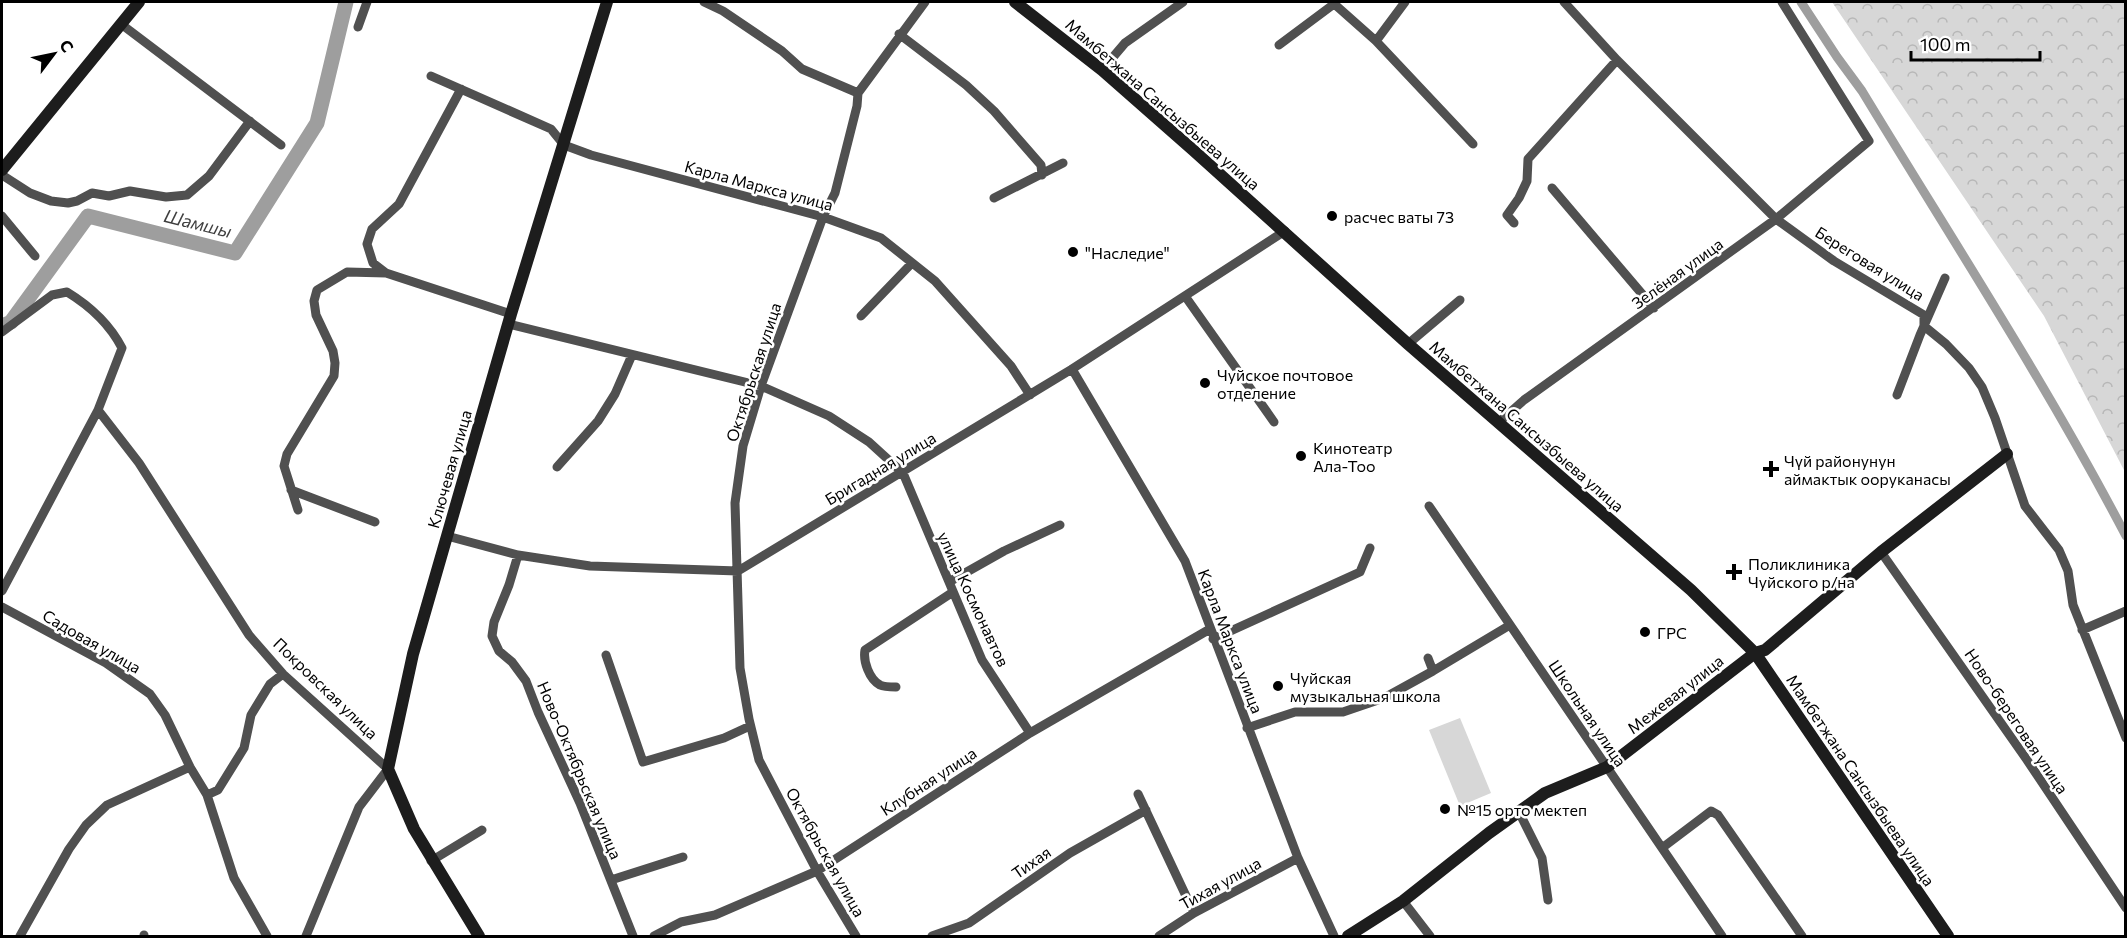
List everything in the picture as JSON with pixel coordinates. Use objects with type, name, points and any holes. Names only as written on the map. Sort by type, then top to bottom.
[{"type":"street","points":[[139,2],[3,168],[30,193],[51,201],[68,203],[92,194],[109,196],[130,191],[166,197],[187,195],[209,176],[250,121]]},
{"type":"street","points":[[358,27],[367,2]]},
{"type":"street","name":"Ключевая улица","points":[[306,936],[359,807],[388,769],[412,654],[510,319],[607,2]]},
{"type":"street","points":[[704,2],[723,11],[782,51],[802,69],[858,93]]},
{"type":"street","name":"Октябрьская улица","points":[[856,936],[817,870],[759,760],[750,726],[740,668],[735,503],[743,446],[761,386],[823,217],[835,193],[857,106],[858,93],[899,34],[925,2]]},
{"type":"street","name":"Мамбетжана Сансызбыева улица","points":[[1015,2],[1102,70],[1285,231],[1408,344],[1691,590],[1755,653],[1948,936]]},
{"type":"street","points":[[1102,70],[1125,43],[1183,2]]},
{"type":"street","points":[[1376,41],[1405,2]]},
{"type":"street","name":"Береговая улица","points":[[1564,2],[1617,60],[1776,219],[1834,261],[1924,315],[1924,326],[1946,344],[1969,368],[1982,387],[2025,506],[2059,550],[2068,571],[2073,605],[2126,738]]},
{"type":"street","name":"Зелёная улица","points":[[1498,423],[1524,400],[1776,219],[1869,141],[1782,2]]},
{"type":"street","points":[[1279,45],[1333,3],[1376,41],[1473,144]]},
{"type":"street","points":[[121,24],[281,145]]},
{"type":"street","points":[[899,34],[966,85],[994,111],[1041,165],[1042,175]]},
{"type":"street","points":[[1514,223],[1507,215],[1527,182],[1528,159],[1617,60]]},
{"type":"street","name":"Карла Маркса улица","points":[[431,76],[551,129],[564,145],[591,155],[823,217],[881,238],[935,281],[986,336],[1011,366],[1030,395]]},
{"type":"street","points":[[382,273],[373,263],[367,244],[372,229],[399,204],[461,89]]},
{"type":"street","points":[[994,198],[1063,163]]},
{"type":"street","points":[[1552,189],[1654,308]]},
{"type":"street","points":[[2,216],[35,256]]},
{"type":"street","name":"Бригадная улица","points":[[738,571],[1072,369],[1285,231]]},
{"type":"street","points":[[861,316],[912,263]]},
{"type":"street","points":[[298,510],[284,466],[287,454],[334,376],[335,363],[333,351],[316,315],[314,301],[317,290],[347,272],[382,273],[510,319],[632,355],[761,386],[829,416],[869,442],[903,473]]},
{"type":"street","points":[[1898,395],[1945,278]]},
{"type":"street","points":[[2,332],[52,295],[67,292],[94,311],[114,332],[123,348],[98,410],[2,591]]},
{"type":"street","points":[[1185,296],[1274,422]]},
{"type":"street","points":[[1408,344],[1460,300]]},
{"type":"street","points":[[557,467],[598,422],[615,394],[632,355]]},
{"type":"street","name":"Карла Маркса улица","points":[[1072,369],[1185,561],[1298,858],[1334,936]]},
{"type":"street","name":"Покровская улица","points":[[98,410],[139,463],[249,634],[283,674],[388,769],[414,829],[431,861],[479,936]]},
{"type":"street","name":"Межевая улица","points":[[1348,936],[1403,901],[1489,833],[1545,794],[1607,767],[1755,653],[1765,650],[1881,552],[2007,454]]},
{"type":"street","name":"улица Космонавтов","points":[[903,473],[982,660],[1030,733]]},
{"type":"street","points":[[291,490],[375,522]]},
{"type":"street","name":"Школьная улица","points":[[1429,506],[1722,936]]},
{"type":"street","points":[[896,687],[880,685],[870,675],[863,658],[864,650],[1004,551],[1060,525]]},
{"type":"street","points":[[447,536],[518,555],[590,566],[738,571]]},
{"type":"street","name":"Клубная улица","points":[[654,936],[681,922],[715,915],[817,870],[1030,733],[1211,634],[1360,572],[1370,548]]},
{"type":"street","name":"Ново-береговая улица","points":[[1881,552],[2027,760],[2126,908]]},
{"type":"street","name":"Ново-Октябрьская улица","points":[[518,555],[494,622],[492,636],[499,651],[512,662],[526,681],[580,803],[633,936]]},
{"type":"street","name":"Садовая улица","points":[[2,607],[106,663],[150,694],[165,715],[190,767],[207,795],[234,878],[267,936]]},
{"type":"street","points":[[2082,630],[2126,611]]},
{"type":"street","points":[[1247,728],[1295,712],[1343,712],[1384,698],[1510,625]]},
{"type":"street","points":[[606,655],[643,762],[724,738],[750,726]]},
{"type":"street","points":[[1428,658],[1433,671]]},
{"type":"street","points":[[207,795],[218,790],[244,748],[251,715],[270,684],[283,674]]},
{"type":"street","points":[[20,936],[69,849],[86,825],[107,805],[190,767]]},
{"type":"street","points":[[1138,794],[1194,913]]},
{"type":"street","name":"Тихая","points":[[932,936],[969,923],[1071,853],[1146,810]]},
{"type":"street","points":[[1662,848],[1711,811],[1718,815],[1802,936]]},
{"type":"street","points":[[1519,812],[1542,858],[1548,900]]},
{"type":"street","points":[[431,861],[482,830]]},
{"type":"street","points":[[611,880],[683,857]]},
{"type":"street","name":"Тихая улица","points":[[1159,936],[1194,913],[1298,858]]},
{"type":"street","points":[[1403,901],[1430,936]]},
{"type":"green space","points":[[1832,2],[2125,2],[2125,472],[2044,316]]},
{"type":"green space","points":[[1460,718],[1491,793],[1460,806],[1429,730]]},
{"type":"waterway","name":"Шамшы","points":[[2,326],[11,322],[88,216],[235,253],[317,123],[346,2]]},
{"type":"waterway","points":[[1801,2],[1862,91],[1997,311],[2064,423],[2126,536]]},
{"type":"place","name":"расчес ваты 73","points":[[1332,216]]},
{"type":"place","name":"\"Наследие\"","points":[[1073,252]]},
{"type":"place","name":"Чуйское почтовое отделение","points":[[1205,383]]},
{"type":"place","name":"Кинотеатр Ала-Тоо","points":[[1301,456]]},
{"type":"place","name":"Чүй районунун аймактык ооруканасы","points":[[1771,469]]},
{"type":"place","name":"Поликлиника Чуйского р/на","points":[[1734,572]]},
{"type":"place","name":"ГРС","points":[[1645,632]]},
{"type":"place","name":"Чуйская музыкальная школа","points":[[1278,686]]},
{"type":"place","name":"№15 орто мектеп","points":[[1445,809]]}]
